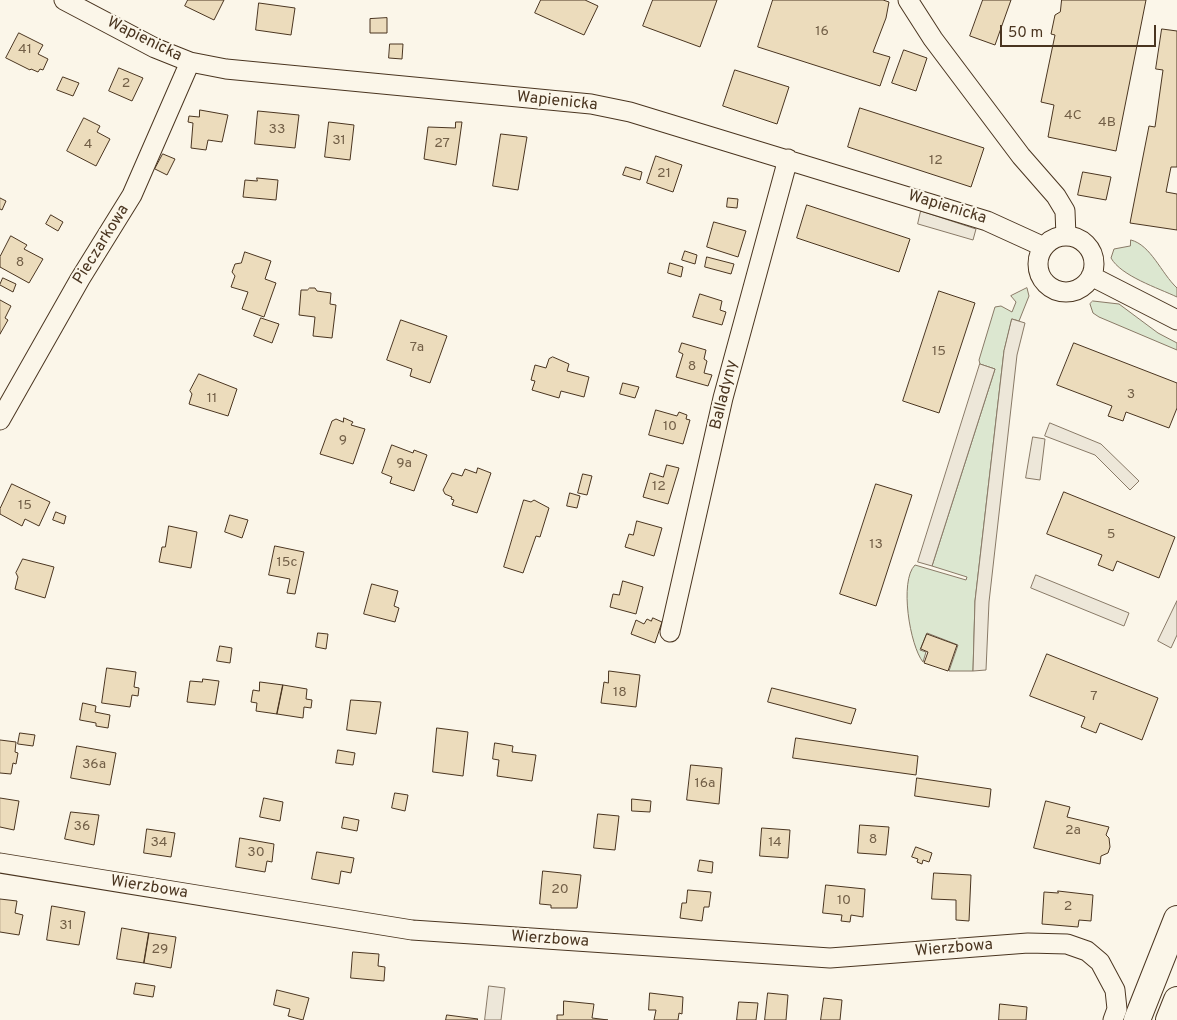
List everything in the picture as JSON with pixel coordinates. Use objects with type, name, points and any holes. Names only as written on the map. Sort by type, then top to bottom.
[{"type":"main road","points":[[1137,1020],[1177,919]]},
{"type":"main road","points":[[1169,1020],[1177,1000]]},
{"type":"street","name":"Wapienicka","points":[[64,0],[155,48],[190,62],[226,69],[591,104],[630,112],[987,221],[1018,233],[1044,247]]},
{"type":"street","points":[[908,0],[933,40],[1021,156],[1056,196],[1065,211],[1066,236]]},
{"type":"street","name":"Pieczarkowa","points":[[0,420],[80,279],[132,195],[190,62]]},
{"type":"street","name":"Balladyny","points":[[670,632],[723,398],[788,159]]},
{"type":"street","points":[[1066,236],[1075,238],[1089,249],[1094,267],[1091,276],[1078,289],[1069,292],[1053,289],[1042,280],[1038,268],[1040,253],[1044,247],[1057,238],[1066,236]]},
{"type":"street","points":[[1091,276],[1177,320]]},
{"type":"street","name":"Wierzbowa","points":[[0,863],[412,930],[830,958],[1028,942],[1067,944],[1087,951],[1100,962],[1115,990],[1116,1009],[1113,1020]]},
{"type":"green space","points":[[1131,240],[1150,253],[1177,288],[1177,297],[1131,276],[1111,258],[1114,249],[1130,246]]},
{"type":"green space","points":[[1027,288],[1029,296],[1019,321],[1012,319],[1004,351],[975,601],[973,671],[949,671],[958,645],[927,633],[920,650],[926,652],[923,662],[918,654],[908,614],[907,599],[910,573],[915,565],[966,580],[967,577],[932,566],[995,369],[980,364],[979,360],[995,307],[1001,306],[1012,312],[1016,302],[1011,296]]},
{"type":"green space","points":[[1093,301],[1119,304],[1158,333],[1177,343],[1177,350],[1099,317],[1093,313],[1090,304]]},
{"type":"shaded area","points":[[921,211],[976,229],[973,240],[918,224]]},
{"type":"shaded area","points":[[1012,319],[1025,323],[1017,355],[989,602],[986,670],[973,671],[975,601],[1004,351]]},
{"type":"shaded area","points":[[980,364],[995,369],[932,566],[918,562]]},
{"type":"shaded area","points":[[1050,423],[1101,444],[1139,481],[1130,490],[1095,455],[1045,436]]},
{"type":"shaded area","points":[[1033,437],[1045,439],[1040,480],[1026,478]]},
{"type":"shaded area","points":[[1036,575],[1129,613],[1124,626],[1031,588]]},
{"type":"shaded area","points":[[1177,601],[1177,635],[1171,648],[1158,641]]},
{"type":"shaded area","points":[[489,986],[505,988],[501,1020],[485,1020]]},
{"type":"building","points":[[188,0],[224,0],[214,20],[185,6]]},
{"type":"building","points":[[541,0],[585,0],[598,6],[584,35],[535,13]]},
{"type":"building","points":[[653,0],[717,0],[700,47],[643,26]]},
{"type":"building","points":[[773,0],[883,0],[889,2],[886,18],[873,52],[890,57],[880,86],[758,47]]},
{"type":"building","points":[[983,0],[1011,0],[995,45],[970,36]]},
{"type":"building","points":[[1062,0],[1146,0],[1116,151],[1048,137],[1054,105],[1041,102],[1055,35],[1051,34],[1055,15],[1060,12]]},
{"type":"building","points":[[259,3],[295,8],[291,35],[256,30]]},
{"type":"building","points":[[387,18],[387,33],[370,33],[370,19]]},
{"type":"building","points":[[1162,29],[1177,31],[1177,167],[1171,167],[1166,192],[1177,194],[1177,230],[1130,223],[1149,126],[1155,127],[1163,70],[1156,69]]},
{"type":"building","points":[[19,33],[43,45],[38,54],[48,59],[43,70],[40,69],[38,72],[30,70],[6,58]]},
{"type":"building","points":[[390,44],[403,44],[402,59],[389,58]]},
{"type":"building","points":[[904,50],[927,58],[916,91],[892,83]]},
{"type":"building","points":[[119,68],[143,78],[132,101],[109,91]]},
{"type":"building","points":[[735,70],[789,87],[777,124],[723,106]]},
{"type":"building","points":[[63,77],[79,83],[73,96],[57,90]]},
{"type":"building","points":[[860,108],[984,148],[971,187],[848,147]]},
{"type":"building","points":[[200,110],[228,115],[222,142],[208,140],[206,150],[191,148],[193,123],[188,122],[189,116],[199,117]]},
{"type":"building","points":[[258,111],[299,115],[295,148],[255,144]]},
{"type":"building","points":[[84,118],[100,126],[97,132],[110,139],[96,166],[67,151]]},
{"type":"building","points":[[329,122],[354,125],[350,160],[325,157]]},
{"type":"building","points":[[456,122],[462,122],[456,165],[424,159],[428,127],[455,128]]},
{"type":"building","points":[[501,134],[527,137],[518,190],[493,186]]},
{"type":"building","points":[[163,154],[175,159],[167,175],[155,169]]},
{"type":"building","points":[[656,156],[682,165],[673,192],[647,183]]},
{"type":"building","points":[[626,167],[642,172],[640,180],[623,175]]},
{"type":"building","points":[[1083,172],[1111,177],[1106,200],[1078,195]]},
{"type":"building","points":[[257,178],[278,180],[276,200],[243,197],[245,180],[257,181]]},
{"type":"building","points":[[0,198],[6,201],[2,210],[0,209]]},
{"type":"building","points":[[728,198],[738,199],[737,208],[727,207]]},
{"type":"building","points":[[807,205],[910,239],[899,272],[797,238]]},
{"type":"building","points":[[51,215],[63,222],[58,231],[46,224]]},
{"type":"building","points":[[714,222],[746,231],[738,257],[707,247]]},
{"type":"building","points":[[11,236],[27,245],[24,249],[43,259],[29,283],[0,267],[0,257]]},
{"type":"building","points":[[685,251],[697,255],[695,264],[682,260]]},
{"type":"building","points":[[245,252],[271,261],[265,279],[276,283],[264,317],[242,309],[248,292],[231,287],[235,276],[232,272],[235,264],[241,263]]},
{"type":"building","points":[[707,257],[734,264],[731,274],[705,267]]},
{"type":"building","points":[[670,263],[683,267],[681,277],[668,273]]},
{"type":"building","points":[[3,278],[16,284],[13,292],[0,285]]},
{"type":"building","points":[[310,288],[331,293],[330,304],[336,305],[332,338],[313,336],[315,317],[299,315],[301,290]]},
{"type":"building","points":[[939,291],[975,303],[939,413],[903,401]]},
{"type":"building","points":[[700,294],[722,301],[720,310],[726,312],[722,325],[693,317]]},
{"type":"building","points":[[0,300],[11,306],[5,318],[8,320],[0,334]]},
{"type":"building","points":[[261,318],[279,324],[272,343],[254,336]]},
{"type":"building","points":[[401,320],[447,336],[430,383],[410,376],[412,369],[387,360]]},
{"type":"building","points":[[682,343],[706,350],[704,359],[707,361],[704,373],[712,375],[708,386],[676,377],[683,354],[679,352]]},
{"type":"building","points":[[1074,343],[1177,383],[1177,408],[1169,428],[1126,412],[1123,421],[1108,416],[1112,406],[1057,385]]},
{"type":"building","points":[[553,357],[569,364],[567,371],[589,377],[584,397],[561,391],[559,398],[532,390],[535,381],[531,380],[535,365],[546,368],[549,359]]},
{"type":"building","points":[[199,374],[237,389],[228,416],[189,404],[192,394],[190,391]]},
{"type":"building","points":[[623,383],[639,387],[635,398],[620,394]]},
{"type":"building","points":[[656,410],[677,416],[679,412],[687,415],[686,419],[690,420],[683,444],[649,435]]},
{"type":"building","points":[[344,418],[353,422],[351,425],[365,429],[353,464],[320,454],[332,421],[336,419],[343,422]]},
{"type":"building","points":[[392,445],[413,453],[414,450],[427,455],[414,491],[390,483],[392,477],[382,473]]},
{"type":"building","points":[[667,465],[679,468],[668,504],[643,497],[650,473],[663,477]]},
{"type":"building","points":[[478,468],[491,473],[477,513],[452,505],[454,500],[445,494],[443,490],[452,473],[462,476],[465,469],[476,473]]},
{"type":"building","points":[[583,474],[592,476],[587,495],[578,493]]},
{"type":"building","points":[[12,484],[50,502],[39,526],[25,519],[22,526],[0,514],[0,509]]},
{"type":"building","points":[[876,484],[912,495],[876,606],[840,594]]},
{"type":"building","points":[[1064,492],[1175,537],[1159,578],[1117,561],[1113,571],[1098,565],[1102,555],[1047,534]]},
{"type":"building","points":[[570,493],[580,496],[577,508],[567,506]]},
{"type":"building","points":[[524,500],[531,502],[534,500],[549,508],[540,537],[536,536],[523,573],[504,567]]},
{"type":"building","points":[[56,512],[66,516],[64,524],[53,520]]},
{"type":"building","points":[[230,515],[248,520],[242,538],[225,532]]},
{"type":"building","points":[[637,521],[662,528],[654,556],[625,547],[629,534],[633,535]]},
{"type":"building","points":[[169,526],[197,532],[191,568],[159,562],[162,547],[165,547]]},
{"type":"building","points":[[275,546],[304,552],[295,594],[287,593],[290,579],[269,575]]},
{"type":"building","points":[[23,559],[54,567],[45,598],[15,589],[18,577],[16,573]]},
{"type":"building","points":[[623,581],[643,587],[636,614],[610,607],[613,594],[619,595]]},
{"type":"building","points":[[372,584],[398,591],[394,606],[399,608],[395,622],[364,614]]},
{"type":"building","points":[[653,618],[662,622],[655,643],[631,634],[636,620],[644,624],[647,619],[651,621]]},
{"type":"building","points":[[318,633],[328,634],[326,649],[316,647]]},
{"type":"building","points":[[927,634],[957,645],[948,671],[924,663],[928,652],[921,649]]},
{"type":"building","points":[[220,646],[232,648],[230,663],[217,661]]},
{"type":"building","points":[[1047,654],[1158,698],[1142,740],[1100,723],[1096,733],[1081,727],[1085,717],[1030,696]]},
{"type":"building","points":[[107,668],[136,672],[134,687],[139,688],[138,696],[132,695],[130,707],[102,703]]},
{"type":"building","points":[[609,671],[640,675],[636,707],[601,703],[604,682],[608,683]]},
{"type":"building","points":[[203,679],[219,681],[215,705],[187,702],[190,681],[202,682]]},
{"type":"building","points":[[260,682],[283,685],[277,714],[256,711],[257,703],[251,702],[253,690],[259,691]]},
{"type":"building","points":[[283,685],[307,689],[306,699],[312,700],[311,708],[304,707],[303,718],[277,714]]},
{"type":"building","points":[[772,688],[856,709],[851,724],[768,702]]},
{"type":"building","points":[[351,700],[381,702],[376,734],[347,730]]},
{"type":"building","points":[[83,703],[96,706],[95,712],[110,715],[108,728],[96,726],[96,723],[80,720]]},
{"type":"building","points":[[437,728],[468,732],[463,776],[433,772]]},
{"type":"building","points":[[20,733],[35,735],[33,746],[18,744]]},
{"type":"building","points":[[796,738],[918,756],[916,775],[793,758]]},
{"type":"building","points":[[0,740],[16,742],[15,752],[18,753],[16,764],[13,763],[11,774],[0,773]]},
{"type":"building","points":[[495,743],[513,746],[512,752],[536,755],[532,781],[497,776],[499,760],[493,759]]},
{"type":"building","points":[[77,746],[116,753],[110,785],[71,778]]},
{"type":"building","points":[[338,750],[355,753],[353,765],[336,763]]},
{"type":"building","points":[[691,765],[722,768],[719,804],[687,800]]},
{"type":"building","points":[[917,778],[991,789],[989,807],[915,796]]},
{"type":"building","points":[[395,793],[408,795],[405,811],[392,808]]},
{"type":"building","points":[[0,798],[19,801],[14,830],[0,827]]},
{"type":"building","points":[[264,798],[283,802],[280,821],[260,817]]},
{"type":"building","points":[[632,799],[651,801],[650,812],[632,811]]},
{"type":"building","points":[[1046,801],[1070,807],[1067,817],[1109,827],[1106,835],[1109,838],[1110,847],[1108,853],[1101,856],[1100,864],[1034,848]]},
{"type":"building","points":[[71,812],[99,815],[94,845],[65,839]]},
{"type":"building","points":[[598,814],[619,816],[615,850],[594,848]]},
{"type":"building","points":[[344,817],[359,820],[357,831],[342,828]]},
{"type":"building","points":[[860,825],[889,827],[886,855],[858,853]]},
{"type":"building","points":[[762,828],[790,830],[788,858],[760,856]]},
{"type":"building","points":[[147,829],[175,833],[171,857],[144,853]]},
{"type":"building","points":[[240,838],[274,844],[272,862],[267,861],[265,872],[236,867]]},
{"type":"building","points":[[916,847],[932,853],[929,862],[923,860],[922,864],[917,862],[918,859],[912,857]]},
{"type":"building","points":[[317,852],[354,858],[351,873],[341,871],[339,884],[312,879]]},
{"type":"building","points":[[700,860],[713,862],[712,873],[698,871]]},
{"type":"building","points":[[543,871],[581,875],[577,908],[551,908],[551,905],[540,904]]},
{"type":"building","points":[[934,873],[971,875],[969,921],[956,920],[956,900],[932,899]]},
{"type":"building","points":[[826,885],[865,889],[863,917],[851,915],[850,922],[841,921],[842,915],[823,913]]},
{"type":"building","points":[[688,890],[711,892],[709,907],[704,907],[702,921],[680,918],[682,903],[686,903]]},
{"type":"building","points":[[1058,891],[1093,895],[1091,921],[1079,920],[1078,927],[1042,924],[1044,892],[1058,893]]},
{"type":"building","points":[[0,899],[17,901],[15,913],[23,915],[19,935],[0,932]]},
{"type":"building","points":[[52,906],[85,912],[79,945],[47,940]]},
{"type":"building","points":[[122,928],[149,933],[144,963],[117,959]]},
{"type":"building","points":[[149,933],[176,937],[171,968],[144,963]]},
{"type":"building","points":[[353,952],[379,954],[378,966],[385,967],[384,981],[351,978]]},
{"type":"building","points":[[136,983],[155,986],[153,997],[134,994]]},
{"type":"building","points":[[277,990],[309,998],[303,1020],[288,1016],[290,1009],[274,1005]]},
{"type":"building","points":[[650,993],[683,997],[682,1014],[679,1013],[678,1020],[654,1020],[656,1010],[649,1010]]},
{"type":"building","points":[[768,993],[788,995],[786,1020],[765,1020]]},
{"type":"building","points":[[824,998],[842,1000],[840,1020],[821,1020]]},
{"type":"building","points":[[564,1001],[594,1004],[592,1018],[608,1020],[557,1020],[557,1015],[563,1015]]},
{"type":"building","points":[[739,1002],[758,1003],[756,1020],[737,1020]]},
{"type":"building","points":[[1000,1004],[1027,1007],[1026,1020],[999,1020]]},
{"type":"building","points":[[447,1015],[478,1019],[446,1020]]}]
